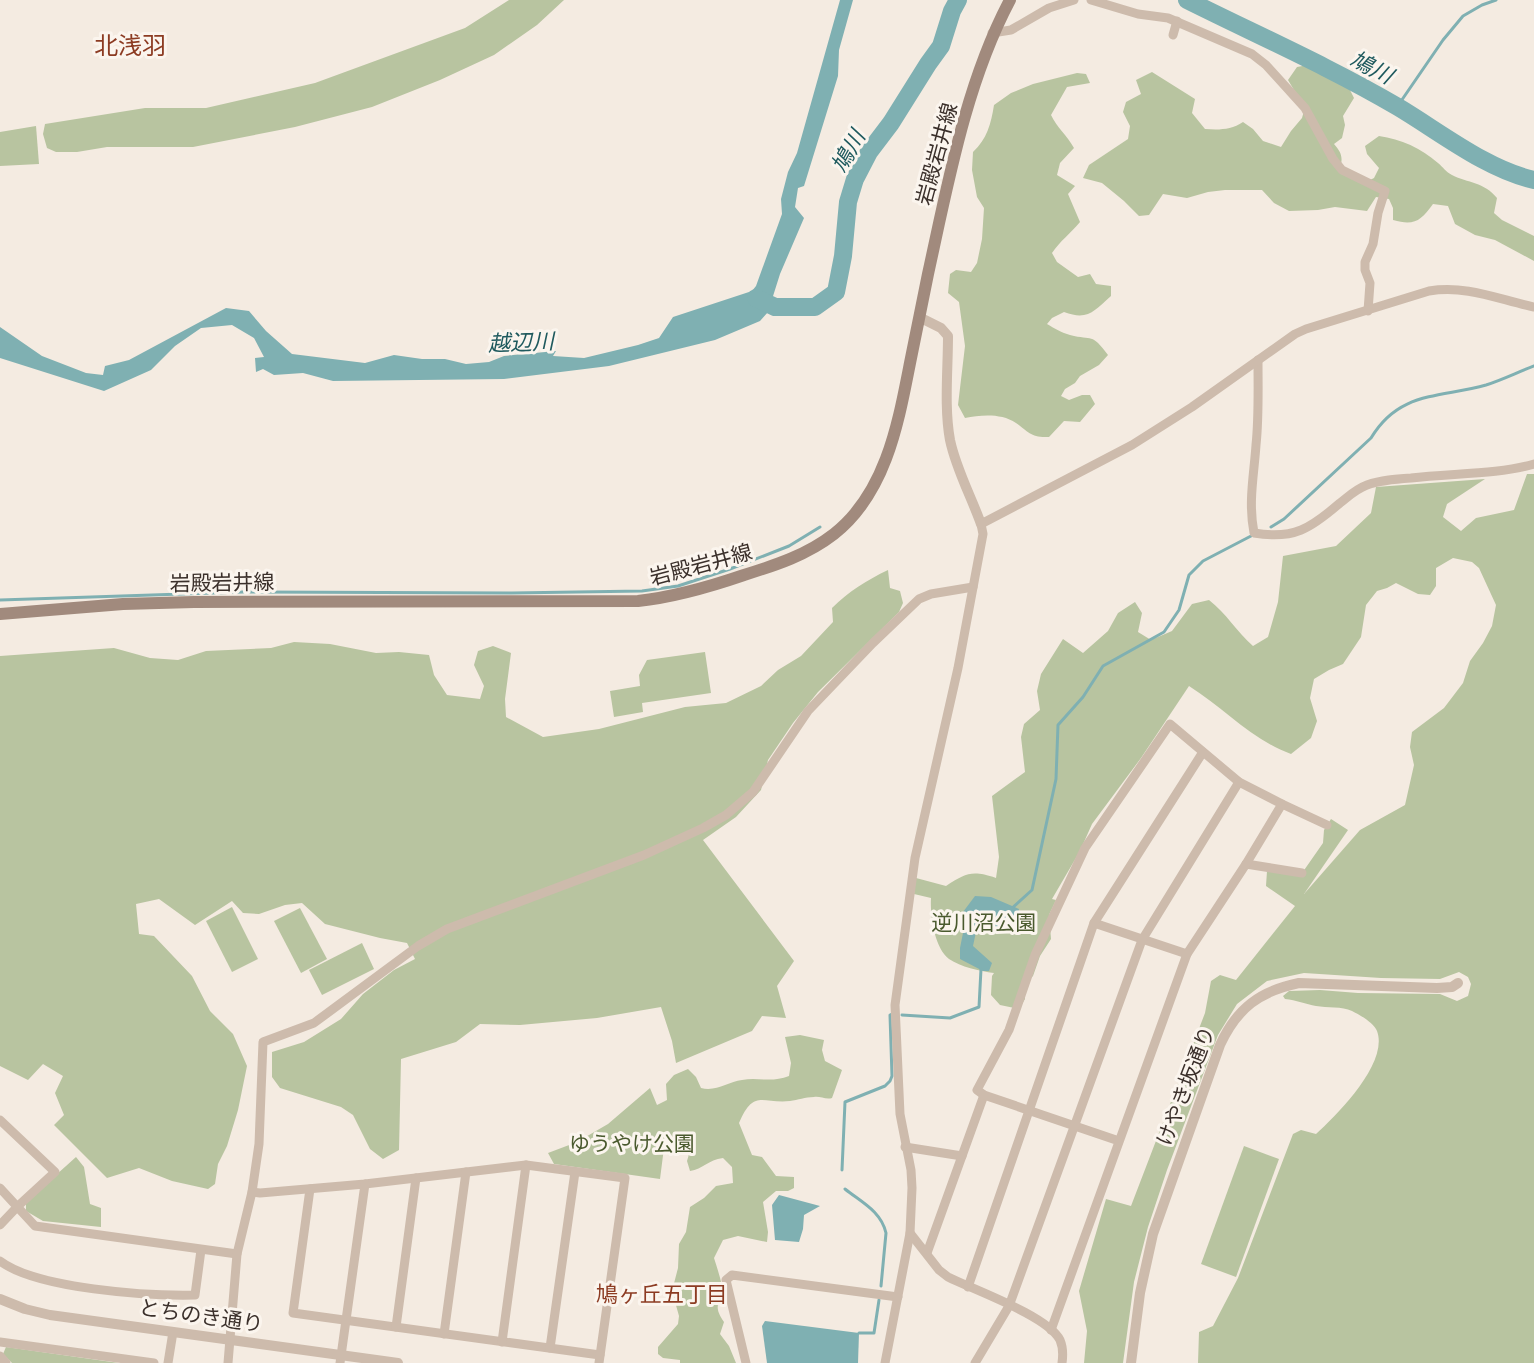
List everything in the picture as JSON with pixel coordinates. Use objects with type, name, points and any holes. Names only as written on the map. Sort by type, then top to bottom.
[{"type":"main road","name":"岩殿岩井線","points":[[0,614],[123,604],[194,602],[638,601],[668,598],[708,587],[805,553],[835,533],[861,506],[876,484],[887,458],[900,413],[948,183],[984,57],[1010,0]]},
{"type":"street","points":[[993,33],[1011,30],[1049,8],[1074,0]]},
{"type":"street","points":[[1092,0],[1138,14],[1177,21],[1252,54],[1266,65],[1305,108],[1325,146],[1342,170],[1385,191],[1378,213],[1373,244],[1365,262],[1365,270],[1370,283],[1368,310]]},
{"type":"street","points":[[1173,35],[1177,21]]},
{"type":"street","points":[[981,524],[1132,445],[1300,332],[1429,291],[1457,289],[1534,307]]},
{"type":"street","points":[[885,1363],[910,1233],[912,1188],[897,1086],[895,1005],[897,986],[915,858],[958,668],[982,534],[981,524],[958,467],[950,439],[947,391],[948,336],[940,328],[919,317]]},
{"type":"street","points":[[1258,360],[1256,444],[1251,485],[1254,533],[1273,536],[1301,531],[1315,524],[1354,491],[1378,481],[1504,470],[1534,464]]},
{"type":"street","points":[[228,1363],[237,1254],[252,1192],[260,1144],[263,1042],[314,1023],[418,946],[447,929],[644,855],[726,815],[753,792],[808,711],[919,599],[931,594],[973,587]]},
{"type":"street","points":[[1119,1141],[984,1095],[977,1090],[1012,1021],[1035,955],[1085,848],[1170,724],[1239,782],[1327,825]]},
{"type":"street","points":[[968,1287],[1094,923],[1203,752]]},
{"type":"street","points":[[975,1363],[1009,1306],[1142,940],[1239,782]]},
{"type":"street","points":[[1051,1330],[1187,954],[1282,804]]},
{"type":"street","points":[[1246,864],[1302,873]]},
{"type":"street","points":[[1094,923],[1187,954]]},
{"type":"street","name":"けやき坂通り","points":[[1131,1363],[1140,1293],[1153,1234],[1220,1045],[1228,1027],[1240,1011],[1267,992],[1280,986],[1299,983],[1437,988],[1452,987],[1458,983]]},
{"type":"street","points":[[927,1253],[984,1095]]},
{"type":"street","points":[[0,1120],[55,1172],[0,1225]]},
{"type":"street","points":[[905,1147],[962,1156]]},
{"type":"street","points":[[252,1192],[260,1194],[310,1189],[365,1184],[526,1165],[625,1178],[599,1359],[550,1348],[293,1313],[310,1189]]},
{"type":"street","points":[[502,1342],[526,1165]]},
{"type":"street","points":[[444,1334],[466,1172]]},
{"type":"street","points":[[550,1348],[575,1172]]},
{"type":"street","points":[[396,1327],[416,1178]]},
{"type":"street","points":[[341,1359],[365,1184]]},
{"type":"street","points":[[0,1188],[35,1226],[237,1254]]},
{"type":"street","points":[[910,1233],[939,1270],[948,1277],[1034,1317],[1051,1330],[1061,1343],[1062,1363]]},
{"type":"street","points":[[0,1261],[21,1272],[51,1282],[162,1296],[195,1295],[201,1250]]},
{"type":"street","points":[[746,1363],[726,1280],[732,1275],[898,1297]]},
{"type":"street","name":"とちのき通り","points":[[0,1299],[25,1309],[50,1315],[230,1340],[341,1359],[398,1363]]},
{"type":"street","points":[[168,1363],[173,1332]]},
{"type":"street","points":[[0,1342],[154,1363]]},
{"type":"street","points":[[0,1356],[6,1363]]},
{"type":"green space","points":[[509,0],[564,0],[537,25],[494,55],[440,80],[372,107],[295,127],[193,147],[107,147],[77,152],[56,152],[47,148],[43,134],[45,124],[145,108],[206,108],[315,83],[465,28]]},
{"type":"green space","points":[[1308,65],[1349,88],[1354,98],[1343,116],[1345,125],[1342,138],[1334,144],[1341,157],[1339,172],[1362,184],[1374,178],[1379,168],[1367,154],[1365,146],[1379,136],[1410,145],[1425,153],[1450,174],[1481,186],[1492,193],[1497,198],[1494,213],[1502,220],[1534,236],[1534,261],[1495,240],[1475,235],[1455,224],[1448,206],[1433,204],[1421,218],[1406,222],[1393,220],[1393,208],[1389,199],[1376,197],[1367,211],[1335,207],[1289,211],[1274,203],[1262,190],[1225,190],[1187,198],[1163,194],[1149,215],[1139,216],[1102,183],[1083,178],[1089,165],[1128,139],[1130,126],[1123,112],[1126,102],[1141,94],[1136,80],[1152,72],[1195,99],[1192,113],[1205,129],[1225,129],[1243,122],[1253,129],[1263,141],[1281,147],[1302,118],[1306,104],[1288,80],[1297,67]]},
{"type":"green space","points":[[1077,73],[1086,74],[1090,83],[1067,87],[1051,115],[1074,148],[1060,163],[1057,175],[1075,186],[1068,194],[1080,222],[1052,253],[1057,262],[1078,277],[1090,274],[1096,284],[1111,286],[1111,296],[1090,313],[1072,315],[1064,312],[1052,318],[1047,324],[1067,334],[1095,340],[1108,355],[1099,365],[1080,376],[1075,383],[1065,389],[1061,396],[1069,400],[1082,395],[1090,395],[1095,404],[1080,422],[1064,421],[1049,437],[1043,437],[1031,434],[1016,423],[997,416],[965,418],[958,405],[965,346],[959,302],[948,293],[950,274],[956,270],[971,272],[977,263],[982,239],[984,208],[977,197],[972,170],[973,152],[988,131],[994,105],[1011,93],[1033,84]]},
{"type":"green space","points":[[36,126],[39,164],[0,166],[0,132]]},
{"type":"green space","name":"逆川沼公園","points":[[1527,474],[1534,474],[1534,1363],[1198,1363],[1199,1332],[1213,1326],[1238,1278],[1293,1134],[1301,1130],[1316,1134],[1336,1114],[1369,1073],[1379,1044],[1377,1031],[1373,1025],[1348,1009],[1316,1006],[1285,999],[1283,996],[1289,991],[1320,990],[1440,994],[1457,1001],[1468,996],[1471,984],[1468,977],[1459,972],[1440,979],[1304,973],[1267,981],[1237,1004],[1218,1035],[1148,1227],[1134,1282],[1123,1363],[1084,1363],[1087,1331],[1079,1291],[1106,1199],[1131,1206],[1205,1013],[1211,981],[1220,975],[1236,980],[1295,906],[1266,886],[1267,871],[1300,876],[1323,843],[1324,830],[1331,819],[1348,830],[1304,894],[1360,830],[1405,805],[1414,765],[1410,747],[1412,732],[1444,708],[1463,683],[1470,661],[1492,626],[1496,605],[1479,568],[1472,562],[1453,558],[1436,568],[1436,586],[1430,595],[1418,594],[1396,583],[1377,591],[1366,605],[1361,637],[1343,664],[1314,679],[1310,698],[1317,721],[1311,738],[1291,754],[1264,741],[1189,686],[1141,758],[1092,824],[1080,851],[1052,899],[1056,900],[1049,915],[1051,939],[1040,956],[1033,976],[1023,985],[1025,999],[1019,1009],[1000,1005],[991,995],[994,973],[959,964],[944,954],[936,939],[931,913],[931,898],[914,894],[916,878],[946,886],[969,874],[996,878],[999,857],[992,796],[1025,772],[1021,737],[1024,724],[1040,710],[1037,691],[1041,674],[1063,639],[1083,653],[1108,631],[1118,613],[1135,602],[1142,613],[1138,632],[1151,640],[1172,631],[1192,604],[1209,600],[1253,646],[1268,637],[1278,602],[1283,556],[1336,546],[1371,513],[1376,487],[1485,479],[1447,504],[1443,517],[1461,531],[1476,518],[1514,510]]},
{"type":"green space","points":[[888,570],[890,588],[900,591],[903,603],[899,612],[818,692],[793,723],[768,760],[761,790],[736,817],[703,840],[794,961],[777,986],[786,1018],[762,1016],[752,1031],[676,1063],[672,1041],[661,1007],[597,1018],[520,1025],[480,1024],[456,1042],[401,1059],[399,1150],[383,1159],[370,1149],[353,1115],[341,1107],[280,1088],[272,1077],[272,1052],[304,1042],[341,1019],[363,994],[394,970],[415,959],[407,943],[325,924],[302,903],[285,905],[259,914],[243,913],[232,901],[195,925],[159,899],[136,904],[139,934],[154,936],[192,976],[210,1011],[233,1034],[247,1066],[238,1110],[227,1146],[218,1164],[215,1184],[208,1189],[172,1181],[139,1168],[107,1178],[54,1125],[64,1115],[55,1093],[63,1076],[43,1064],[28,1080],[0,1066],[0,656],[114,648],[150,658],[178,660],[206,651],[271,648],[294,642],[330,644],[376,653],[399,652],[429,655],[434,675],[447,695],[480,699],[484,686],[474,665],[478,651],[493,646],[511,653],[505,699],[506,717],[543,737],[599,729],[685,707],[726,703],[761,686],[778,670],[801,656],[833,622],[832,608],[858,587]]},
{"type":"green space","points":[[705,652],[711,693],[642,703],[643,712],[614,717],[610,691],[640,686],[639,675],[647,660]]},
{"type":"green space","points":[[232,907],[258,959],[232,972],[206,921]]},
{"type":"green space","points":[[300,908],[327,959],[301,973],[274,921]]},
{"type":"green space","points":[[362,943],[374,969],[322,995],[309,970]]},
{"type":"green space","name":"ゆうやけ公園","points":[[800,1035],[824,1040],[822,1050],[825,1061],[842,1070],[832,1098],[811,1097],[790,1101],[754,1101],[744,1112],[739,1123],[752,1155],[762,1157],[776,1176],[794,1177],[794,1188],[788,1191],[776,1191],[763,1202],[768,1232],[767,1242],[738,1236],[723,1240],[714,1258],[722,1286],[718,1310],[724,1322],[720,1334],[729,1346],[736,1363],[680,1363],[680,1360],[663,1358],[658,1354],[658,1347],[678,1324],[679,1316],[672,1291],[678,1268],[679,1244],[686,1232],[690,1207],[716,1186],[733,1183],[732,1167],[723,1158],[690,1171],[687,1161],[692,1144],[687,1136],[665,1140],[660,1179],[554,1164],[548,1153],[577,1142],[608,1124],[650,1088],[657,1105],[667,1100],[666,1084],[674,1075],[688,1069],[696,1077],[701,1088],[706,1089],[742,1080],[777,1079],[789,1076],[791,1063],[785,1037]]},
{"type":"green space","points":[[1244,1146],[1279,1159],[1236,1277],[1201,1264]]},
{"type":"green space","points":[[76,1157],[84,1167],[90,1204],[101,1208],[101,1227],[43,1221],[26,1211],[26,1202]]},
{"type":"green space","points":[[6,1347],[119,1363],[12,1363],[3,1354]]},
{"type":"water","points":[[840,0],[853,0],[839,50],[838,76],[804,186],[798,188],[795,207],[804,218],[780,274],[768,312],[760,321],[715,340],[609,366],[504,379],[333,381],[303,373],[274,375],[263,369],[256,372],[255,358],[264,357],[254,338],[232,325],[201,328],[175,346],[151,370],[104,391],[0,358],[0,327],[42,356],[86,373],[103,375],[105,366],[129,360],[226,308],[249,311],[266,331],[292,354],[365,363],[394,355],[445,359],[466,364],[489,362],[504,356],[556,351],[553,356],[584,358],[659,338],[673,317],[752,291],[756,286],[782,214],[781,199],[788,172],[797,153]]},
{"type":"water","points":[[975,896],[991,897],[1019,909],[1018,917],[1012,926],[993,927],[976,932],[973,946],[992,963],[989,971],[983,971],[960,959],[963,933],[960,916]]},
{"type":"water","points":[[779,1195],[820,1206],[804,1215],[799,1242],[775,1240],[772,1205]]},
{"type":"water","points":[[765,1321],[859,1333],[858,1363],[767,1363],[762,1326]]},
{"type":"waterway","name":"鳩川","points":[[756,298],[775,307],[815,307],[836,292],[843,256],[848,202],[855,179],[869,152],[891,123],[941,46],[952,11],[958,0]]},
{"type":"waterway","name":"鳩川","points":[[1187,0],[1372,92],[1481,159],[1516,175],[1534,180]]},
{"type":"waterway","points":[[1397,107],[1443,40],[1463,16],[1496,0]]},
{"type":"waterway","points":[[1271,527],[1284,519],[1371,438],[1382,423],[1407,404],[1436,395],[1486,385],[1534,366]]},
{"type":"waterway","points":[[0,600],[243,592],[642,591],[678,586],[730,569],[789,546],[820,527]]},
{"type":"waterway","points":[[1011,909],[1032,890],[1056,779],[1058,725],[1083,697],[1103,666],[1164,632],[1179,610],[1189,575],[1203,561],[1251,536]]},
{"type":"waterway","points":[[902,1015],[950,1018],[979,1007],[981,969]]},
{"type":"waterway","points":[[842,1170],[845,1102],[885,1086],[892,1076],[890,1015],[892,1014]]},
{"type":"waterway","points":[[845,1189],[875,1213],[886,1233],[881,1286]]},
{"type":"waterway","points":[[859,1333],[874,1333],[879,1300]]},
{"type":"district","name":"北浅羽","points":[[130,46]]},
{"type":"district","name":"鳩ヶ丘五丁目","points":[[662,1294]]},
{"type":"water label","name":"越辺川","points":[[521,342]]}]
